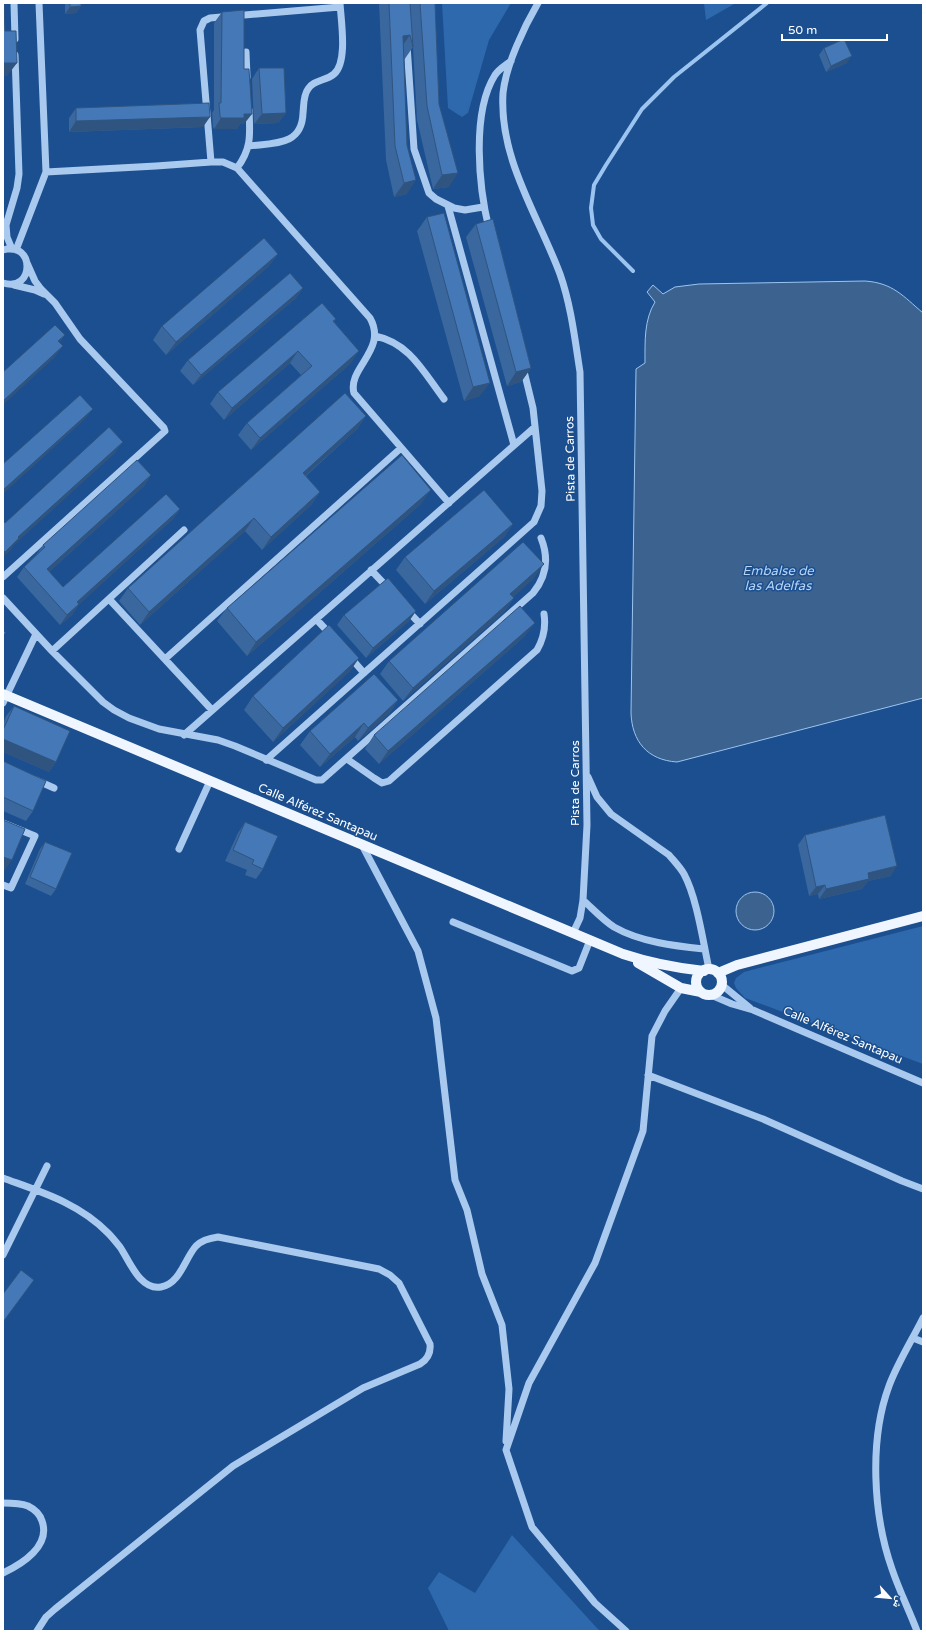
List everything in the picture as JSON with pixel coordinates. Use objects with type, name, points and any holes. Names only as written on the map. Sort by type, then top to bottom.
[{"type":"main road","name":"Calle Alférez Santapau","points":[[4,697],[210,781],[623,954],[676,968],[710,971]]},
{"type":"main road","points":[[710,971],[721,976],[722,985],[716,993],[706,994],[696,983],[700,973],[737,965],[923,916]]},
{"type":"main road","name":"Calle Alférez Santapau","points":[[623,954],[681,988],[706,994]]},
{"type":"street","points":[[3,578],[165,431],[164,428],[80,339],[55,303],[35,281],[21,253],[14,249],[7,238],[4,227],[14,200],[19,174],[14,3]]},
{"type":"street","points":[[14,249],[46,172],[39,3]]},
{"type":"street","name":"Pista de Carros","points":[[538,3],[525,25],[511,61],[503,92],[504,116],[509,150],[517,174],[560,275],[575,337],[580,372],[587,825],[583,900],[580,918],[573,933]]},
{"type":"street","points":[[211,162],[200,30],[204,21],[210,18],[340,5],[341,63],[335,73],[324,80],[313,84],[308,89],[304,99],[303,119],[299,130],[295,135],[285,141],[249,146]]},
{"type":"street","points":[[407,34],[414,150],[429,193],[448,206],[465,210],[483,207]]},
{"type":"street","points":[[246,52],[248,84]]},
{"type":"street","points":[[491,238],[481,194],[481,124],[484,102],[489,87],[496,73],[511,61]]},
{"type":"street","points":[[237,168],[243,160],[249,146],[248,99]]},
{"type":"street","points":[[46,172],[211,162],[223,162],[237,168],[370,318],[375,329],[374,343],[363,362],[352,388],[356,397],[449,503]]},
{"type":"street","points":[[448,206],[514,445]]},
{"type":"street","points":[[3,250],[14,249]]},
{"type":"street","points":[[4,284],[11,285],[20,281],[27,273],[27,263]]},
{"type":"street","points":[[4,284],[35,290],[48,296]]},
{"type":"street","points":[[375,336],[393,341],[407,351],[444,399]]},
{"type":"street","points":[[266,760],[527,529],[538,514],[542,498],[533,408],[522,362]]},
{"type":"street","points":[[184,735],[535,427]]},
{"type":"street","points":[[165,659],[401,448]]},
{"type":"street","points":[[52,651],[184,530]]},
{"type":"street","points":[[3,598],[52,651],[103,702],[114,710],[129,718],[159,729],[184,735],[218,740],[319,780],[325,779],[346,758],[533,593],[545,570],[546,554],[541,538]]},
{"type":"street","points":[[371,570],[420,624]]},
{"type":"street","points":[[109,599],[212,710]]},
{"type":"street","points":[[346,758],[374,778],[382,782],[389,781],[537,650],[543,638],[544,614]]},
{"type":"street","points":[[316,619],[335,640]]},
{"type":"street","points":[[4,697],[36,634]]},
{"type":"street","points":[[345,651],[364,673]]},
{"type":"street","points":[[586,771],[597,797],[611,814],[668,855],[677,863],[684,873],[693,898],[710,971]]},
{"type":"street","points":[[29,777],[54,788]]},
{"type":"street","points":[[180,849],[210,781]]},
{"type":"street","points":[[3,822],[35,836],[11,888],[3,885]]},
{"type":"street","points":[[362,845],[418,951],[436,1018],[455,1180],[467,1210],[482,1274],[502,1325],[509,1389],[506,1450],[532,1526],[595,1603],[626,1631]]},
{"type":"street","points":[[583,900],[613,926],[631,935],[677,946],[704,949]]},
{"type":"street","points":[[453,922],[572,971],[579,968],[590,940]]},
{"type":"street","name":"Calle Alférez Santapau","points":[[722,985],[753,1010]]},
{"type":"street","points":[[506,1450],[529,1383],[595,1263],[643,1131],[652,1036],[681,988]]},
{"type":"street","name":"Calle Alférez Santapau","points":[[706,994],[753,1010],[923,1083]]},
{"type":"street","points":[[648,1075],[763,1119],[923,1189]]},
{"type":"street","points":[[3,1255],[47,1166]]},
{"type":"street","points":[[3,1178],[67,1202],[94,1220],[120,1246],[137,1275],[143,1281],[155,1287],[160,1288],[171,1282],[180,1272],[196,1246],[206,1240],[218,1237],[378,1269],[390,1275],[399,1283],[430,1344],[427,1359],[420,1364],[362,1388],[233,1466],[55,1609],[46,1617],[37,1631]]},
{"type":"street","points":[[917,1631],[894,1575],[885,1547],[878,1511],[876,1458],[878,1433],[889,1386],[923,1318]]},
{"type":"street","points":[[913,1338],[923,1342]]},
{"type":"street","points":[[3,1502],[23,1504],[34,1509],[41,1518],[44,1530],[41,1541],[31,1555],[17,1566],[3,1573]]},
{"type":"shaded area","points":[[442,3],[511,3],[489,40],[468,113],[462,117],[448,108]]},
{"type":"shaded area","points":[[704,3],[736,3],[706,20]]},
{"type":"shaded area","points":[[923,926],[923,1064],[745,998],[736,988],[734,983],[736,978],[744,972]]},
{"type":"shaded area","points":[[512,1535],[600,1631],[449,1631],[428,1588],[439,1572],[475,1593]]},
{"type":"water","name":"Embalse de las Adelfas","points":[[865,281],[883,284],[897,291],[923,313],[923,698],[677,762],[657,757],[643,747],[638,740],[634,732],[631,713],[636,369],[645,363],[647,323],[651,309],[655,302],[647,292],[653,285],[663,294],[675,287],[699,284]]},
{"type":"water","points":[[751,892],[759,892],[769,897],[773,904],[773,918],[769,925],[759,930],[751,930],[741,925],[739,922],[736,915],[736,907],[741,897],[744,895]]},
{"type":"building","points":[[3,3],[5,31],[16,31],[17,63],[3,63]]},
{"type":"building","points":[[70,3],[81,3],[81,6],[70,7]]},
{"type":"building","points":[[389,3],[410,3],[413,47],[410,35],[403,36],[407,145],[416,180],[404,183],[395,146]]},
{"type":"building","points":[[420,3],[435,3],[439,104],[458,173],[442,175],[427,106]]},
{"type":"building","points":[[244,10],[244,69],[249,69],[252,114],[244,114],[244,118],[221,118],[219,103],[221,103],[222,12]]},
{"type":"building","points":[[844,39],[852,56],[831,66],[824,48]]},
{"type":"building","points":[[259,68],[284,68],[286,113],[262,114]]},
{"type":"building","points":[[209,103],[210,117],[76,121],[76,108]]},
{"type":"building","points":[[444,213],[490,383],[473,387],[427,217]]},
{"type":"building","points":[[493,219],[531,368],[516,372],[476,224]]},
{"type":"building","points":[[264,238],[278,254],[176,342],[162,326]]},
{"type":"building","points":[[290,273],[303,288],[201,375],[188,360]]},
{"type":"building","points":[[322,303],[336,319],[333,321],[359,351],[260,438],[247,423],[312,366],[298,351],[232,408],[218,392]]},
{"type":"building","points":[[55,325],[65,335],[58,341],[63,346],[3,401],[3,372]]},
{"type":"building","points":[[345,393],[366,416],[303,473],[320,492],[271,537],[254,518],[149,612],[128,588]]},
{"type":"building","points":[[80,395],[93,409],[3,490],[3,464]]},
{"type":"building","points":[[109,427],[123,442],[18,537],[19,538],[5,552],[3,550],[3,521],[5,523]]},
{"type":"building","points":[[402,455],[431,490],[256,642],[227,608]]},
{"type":"building","points":[[137,460],[151,475],[47,569],[63,587],[166,494],[180,509],[77,602],[79,604],[67,615],[24,567],[45,547],[43,545]]},
{"type":"building","points":[[484,490],[513,524],[434,591],[405,557]]},
{"type":"building","points":[[523,542],[544,564],[510,594],[514,598],[413,688],[389,661]]},
{"type":"building","points":[[388,578],[416,611],[373,648],[344,615]]},
{"type":"building","points":[[520,606],[535,623],[388,751],[374,735]]},
{"type":"building","points":[[329,625],[359,658],[283,728],[253,696]]},
{"type":"building","points":[[374,674],[398,700],[368,728],[364,723],[330,754],[310,731]]},
{"type":"building","points":[[14,706],[70,731],[56,762],[3,739],[3,730]]},
{"type":"building","points":[[3,761],[46,781],[33,811],[3,797]]},
{"type":"building","points":[[885,815],[897,866],[868,873],[869,879],[826,889],[825,885],[816,887],[805,835]]},
{"type":"building","points":[[3,820],[25,829],[12,860],[3,857]]},
{"type":"building","points":[[245,822],[278,836],[263,869],[252,864],[254,860],[233,850]]},
{"type":"building","points":[[45,842],[72,853],[56,889],[30,877]]},
{"type":"building","points":[[21,1270],[34,1280],[3,1322],[3,1294]]},
{"type":"waterway","points":[[633,271],[601,239],[593,225],[591,208],[594,185],[642,109],[674,77],[767,3]]}]
